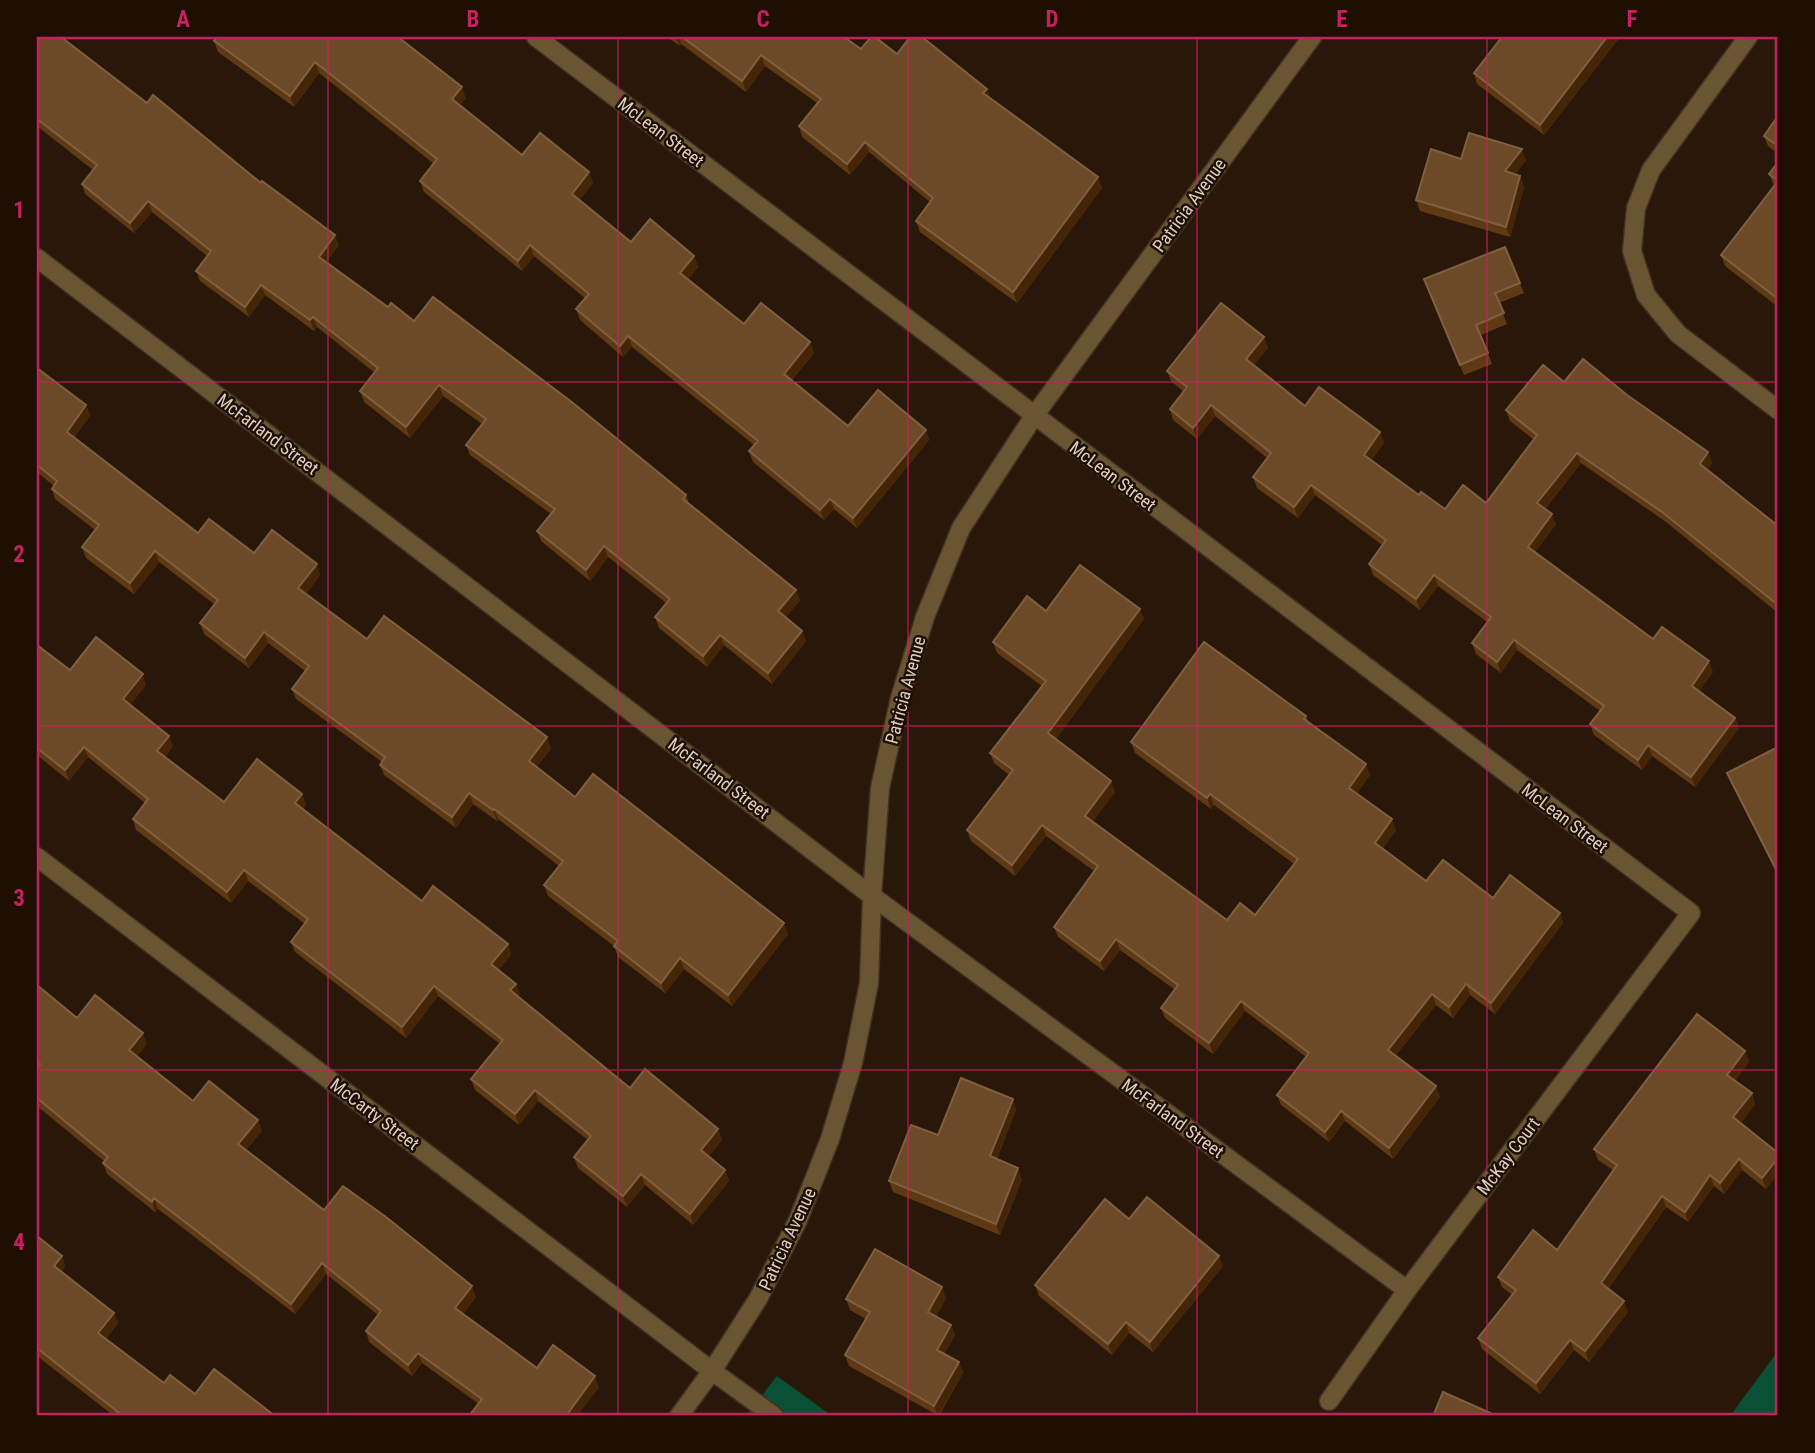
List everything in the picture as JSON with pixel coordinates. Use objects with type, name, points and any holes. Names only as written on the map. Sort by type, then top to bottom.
[{"type":"street","name":"McLean Street","points":[[536,37],[1691,913]]},
{"type":"street","name":"Patricia Avenue","points":[[679,1416],[712,1371],[758,1299],[798,1220],[831,1139],[853,1063],[869,983],[880,788],[900,698],[925,617],[961,528],[1034,416],[1312,37]]},
{"type":"street","points":[[1748,37],[1651,170],[1636,208],[1632,251],[1646,295],[1678,334],[1778,410]]},
{"type":"street","name":"McFarland Street","points":[[37,258],[872,896],[1407,1290]]},
{"type":"street","name":"McCarty Street","points":[[37,857],[774,1416]]},
{"type":"street","name":"McKay Court","points":[[1329,1401],[1407,1290],[1691,913]]},
{"type":"green space","points":[[1778,1351],[1778,1416],[1730,1416]]},
{"type":"green space","points":[[777,1376],[832,1416],[746,1416]]},
{"type":"building","points":[[37,37],[61,37],[147,103],[153,95],[261,183],[262,181],[335,235],[319,257],[388,307],[391,303],[414,321],[433,297],[573,403],[686,495],[683,499],[796,590],[778,611],[802,631],[768,673],[720,635],[703,656],[655,617],[670,599],[604,546],[586,570],[537,531],[555,509],[466,445],[486,419],[439,385],[406,427],[360,391],[378,368],[313,317],[310,320],[261,285],[245,307],[196,271],[211,251],[148,201],[130,223],[82,184],[97,165],[37,119]]},
{"type":"building","points":[[218,37],[398,37],[462,87],[452,99],[522,155],[540,133],[589,172],[572,194],[631,242],[650,219],[694,256],[680,273],[744,324],[761,303],[810,342],[784,374],[848,426],[878,390],[926,430],[853,518],[830,499],[820,510],[749,451],[758,441],[628,336],[620,346],[576,309],[589,294],[530,245],[518,261],[420,181],[437,159],[315,62],[290,96],[214,41]]},
{"type":"building","points":[[682,37],[844,37],[861,49],[871,37],[875,37],[897,54],[910,37],[922,37],[987,89],[983,93],[1098,177],[1013,292],[916,221],[933,198],[865,142],[847,164],[799,126],[821,99],[761,55],[742,81]]},
{"type":"building","points":[[1502,37],[1607,37],[1540,125],[1474,73]]},
{"type":"building","points":[[1778,116],[1778,146],[1764,136]]},
{"type":"building","points":[[1469,133],[1522,149],[1505,171],[1520,176],[1506,227],[1416,200],[1431,149],[1461,159]]},
{"type":"building","points":[[1778,162],[1778,181],[1769,174]]},
{"type":"building","points":[[1778,181],[1778,299],[1721,255]]},
{"type":"building","points":[[1505,247],[1520,283],[1495,293],[1504,313],[1476,325],[1488,353],[1460,365],[1424,279]]},
{"type":"building","points":[[1221,303],[1264,337],[1246,359],[1305,406],[1319,387],[1380,432],[1364,455],[1419,495],[1421,492],[1445,509],[1463,485],[1486,503],[1537,435],[1506,410],[1543,365],[1564,382],[1583,359],[1627,395],[1708,452],[1700,464],[1778,526],[1778,605],[1662,512],[1577,453],[1537,503],[1552,514],[1528,547],[1653,639],[1662,627],[1709,661],[1692,686],[1735,718],[1691,777],[1648,745],[1638,760],[1590,724],[1604,706],[1514,640],[1497,662],[1472,643],[1491,617],[1434,575],[1416,599],[1369,564],[1386,540],[1311,485],[1294,507],[1253,477],[1271,453],[1211,405],[1193,428],[1170,409],[1187,387],[1167,371]]},
{"type":"building","points":[[37,368],[86,405],[67,432],[198,533],[209,519],[254,553],[272,530],[317,564],[298,588],[367,639],[384,616],[547,737],[529,761],[575,797],[593,774],[784,923],[728,995],[680,958],[661,983],[614,946],[618,941],[544,885],[563,861],[469,793],[452,817],[380,765],[385,757],[292,689],[309,666],[264,632],[245,658],[200,623],[218,600],[155,551],[130,583],[82,547],[99,525],[52,489],[57,481],[37,465]]},
{"type":"building","points":[[1080,565],[1140,609],[1048,733],[1111,781],[1085,816],[1227,920],[1240,903],[1255,915],[1298,859],[1210,794],[1207,798],[1131,742],[1204,642],[1306,716],[1304,719],[1366,764],[1349,788],[1392,819],[1375,843],[1426,881],[1443,860],[1493,898],[1510,875],[1560,913],[1491,1003],[1466,984],[1449,1007],[1432,994],[1388,1050],[1436,1086],[1389,1148],[1341,1111],[1325,1132],[1277,1095],[1309,1053],[1241,1001],[1209,1043],[1161,1008],[1178,985],[1116,939],[1100,961],[1054,927],[1098,866],[1042,825],[1012,865],[967,830],[1013,770],[990,753],[1046,681],[993,642],[1027,596],[1046,611]]},
{"type":"building","points":[[96,637],[143,674],[123,699],[169,736],[157,751],[224,802],[257,759],[302,794],[295,803],[422,901],[433,886],[508,944],[491,964],[516,984],[510,990],[630,1088],[645,1069],[718,1129],[701,1150],[725,1170],[690,1214],[641,1174],[623,1196],[574,1157],[591,1136],[535,1090],[515,1114],[471,1079],[503,1040],[434,986],[402,1027],[291,942],[308,919],[244,870],[227,892],[133,819],[148,799],[84,747],[65,770],[37,748],[37,645],[70,670]]},
{"type":"building","points":[[1778,747],[1778,873],[1727,773]]},
{"type":"building","points":[[37,985],[77,1018],[95,995],[143,1033],[129,1050],[193,1101],[209,1081],[258,1120],[238,1144],[324,1210],[343,1186],[386,1217],[472,1286],[455,1308],[537,1368],[553,1345],[595,1376],[566,1416],[469,1416],[482,1399],[418,1353],[408,1365],[366,1331],[381,1311],[322,1263],[291,1304],[154,1198],[152,1202],[103,1163],[108,1157],[37,1098],[37,1068],[40,1064],[37,1061]]},
{"type":"building","points":[[1697,1014],[1745,1051],[1727,1075],[1752,1093],[1733,1117],[1778,1153],[1778,1158],[1762,1178],[1739,1159],[1720,1183],[1710,1175],[1685,1212],[1662,1196],[1601,1283],[1624,1301],[1585,1351],[1570,1340],[1536,1383],[1478,1338],[1516,1290],[1498,1277],[1533,1230],[1557,1250],[1617,1165],[1594,1149]]},
{"type":"building","points":[[961,1078],[1013,1099],[990,1156],[1018,1168],[996,1224],[889,1181],[911,1125],[938,1135]]},
{"type":"building","points":[[1147,1197],[1219,1256],[1150,1342],[1126,1322],[1108,1344],[1035,1285],[1105,1199],[1129,1219]]},
{"type":"building","points":[[37,1236],[62,1256],[54,1266],[114,1313],[98,1333],[164,1383],[170,1375],[195,1394],[214,1369],[275,1416],[123,1416],[37,1348]]},
{"type":"building","points":[[875,1249],[942,1287],[928,1312],[951,1325],[937,1350],[959,1362],[934,1406],[845,1355],[870,1312],[846,1299]]},
{"type":"building","points":[[1443,1392],[1497,1416],[1433,1416]]}]
